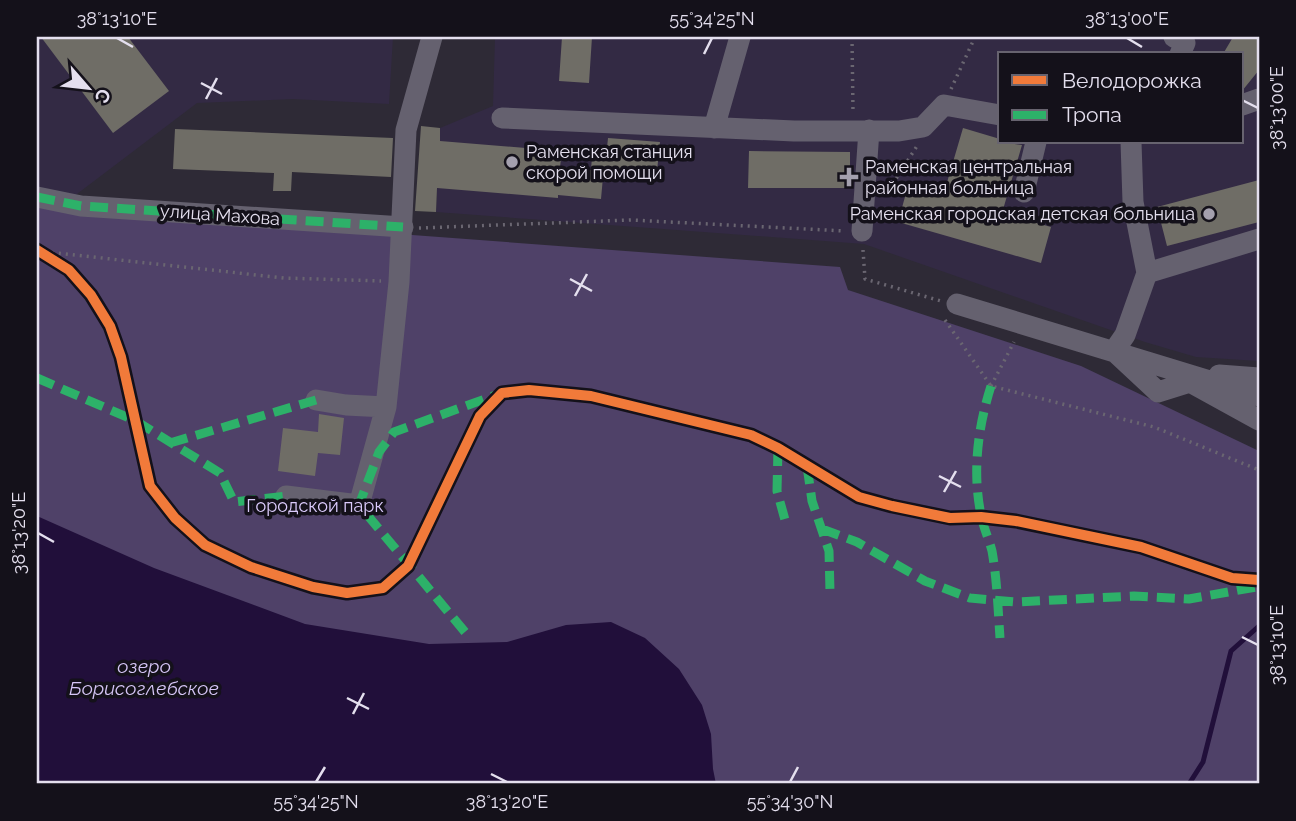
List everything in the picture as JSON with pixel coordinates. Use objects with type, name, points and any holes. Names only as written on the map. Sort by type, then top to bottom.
[{"type":"street","points":[[286,496],[359,505],[386,407],[403,227],[406,131],[432,37]]},
{"type":"street","points":[[714,128],[740,37]]},
{"type":"street","points":[[1174,37],[1185,43],[1181,52]]},
{"type":"street","points":[[502,118],[714,128],[899,131],[923,127],[944,104],[998,115]]},
{"type":"street","points":[[861,130],[862,232]]},
{"type":"street","points":[[1024,192],[1036,144]]},
{"type":"street","points":[[1114,351],[1125,335],[1147,273],[1133,202],[1131,144]]},
{"type":"street","name":"улица Махова","points":[[37,197],[81,206],[403,227]]},
{"type":"street","points":[[1147,273],[1259,239]]},
{"type":"street","points":[[946,311],[1023,324],[1259,396]]},
{"type":"street","points":[[1114,351],[1158,392],[1190,382],[1259,420]]},
{"type":"street","points":[[1182,372],[1259,378]]},
{"type":"street","points":[[316,400],[386,407]]},
{"type":"path","points":[[852,37],[861,130]]},
{"type":"path","points":[[944,104],[975,37]]},
{"type":"path","points":[[884,197],[921,139]]},
{"type":"path","points":[[403,227],[631,220],[862,232],[865,279],[929,298],[946,311],[991,386],[1154,427],[1259,470]]},
{"type":"path","points":[[38,251],[284,278],[399,282]]},
{"type":"path","points":[[38,251],[59,264]]},
{"type":"path","points":[[929,298],[946,311]]},
{"type":"path","points":[[991,386],[1023,324]]},
{"type":"shaded area","points":[[37,37],[393,37],[389,104],[293,99],[197,103],[73,197],[37,190]]},
{"type":"shaded area","name":"Раменская центральная районная больница","points":[[495,37],[1259,37],[1259,361],[1196,357],[1145,342],[864,244],[436,212],[440,128],[493,106]]},
{"type":"green space","name":"Городской парк","points":[[37,207],[840,267],[848,290],[1081,366],[1259,451],[1259,784],[37,784]]},
{"type":"water","name":"озеро Борисоглебское","points":[[37,516],[154,568],[305,624],[429,644],[507,642],[566,625],[611,622],[645,638],[679,669],[702,705],[711,734],[716,784],[37,784]]},
{"type":"building","points":[[41,37],[128,37],[169,91],[113,133]]},
{"type":"building","points":[[562,37],[592,37],[589,83],[559,81]]},
{"type":"building","points":[[1233,37],[1259,37],[1259,70],[1244,89],[1244,52],[1224,52]]},
{"type":"building","points":[[421,126],[440,128],[440,141],[562,151],[560,167],[591,170],[592,157],[606,158],[608,138],[660,142],[656,181],[603,177],[601,199],[437,188],[436,212],[415,211]]},
{"type":"building","points":[[963,128],[998,138],[998,144],[1022,145],[1002,213],[1051,227],[1041,263],[898,222],[908,186],[943,196]]},
{"type":"building","points":[[175,129],[393,138],[391,177],[292,172],[291,191],[273,191],[274,173],[173,169]]},
{"type":"building","points":[[749,151],[850,152],[850,188],[748,188]]},
{"type":"building","name":"Раменская городская детская больница","points":[[1259,180],[1259,222],[1167,246],[1157,207]]},
{"type":"building","points":[[319,414],[344,418],[340,455],[318,453],[315,476],[278,471],[283,428],[318,432]]},
{"type":"waterway","points":[[1189,784],[1203,762],[1231,651],[1259,626]]},
{"type":"marked path","points":[[37,197],[81,206],[403,227]]},
{"type":"marked path","points":[[37,378],[136,421],[220,473],[234,502],[286,496]]},
{"type":"marked path","points":[[991,386],[980,433],[977,482],[982,520],[994,562],[1000,638]]},
{"type":"marked path","points":[[465,632],[359,505],[379,452],[394,432],[496,395]]},
{"type":"marked path","points":[[170,443],[316,400]]},
{"type":"marked path","points":[[778,448],[777,491],[787,527]]},
{"type":"marked path","points":[[807,466],[812,501],[829,551],[830,592]]},
{"type":"marked path","points":[[822,529],[857,542],[925,581],[970,598],[1016,602],[1134,596],[1189,599],[1256,587]]},
{"type":"cycle path","points":[[37,250],[69,270],[91,295],[110,326],[121,357],[150,486],[175,518],[205,545],[251,567],[313,587],[347,593],[383,588],[408,566],[480,416],[502,393],[529,390],[591,396],[751,435],[778,448],[859,497],[892,506],[950,518],[981,517],[1016,521],[1141,547],[1232,578],[1259,580]]},
{"type":"place","name":"Раменская станция скорой помощи","points":[[512,162]]},
{"type":"place","name":"Раменская центральная районная больница","points":[[849,177]]},
{"type":"place","name":"Раменская городская детская больница","points":[[1209,214]]}]
